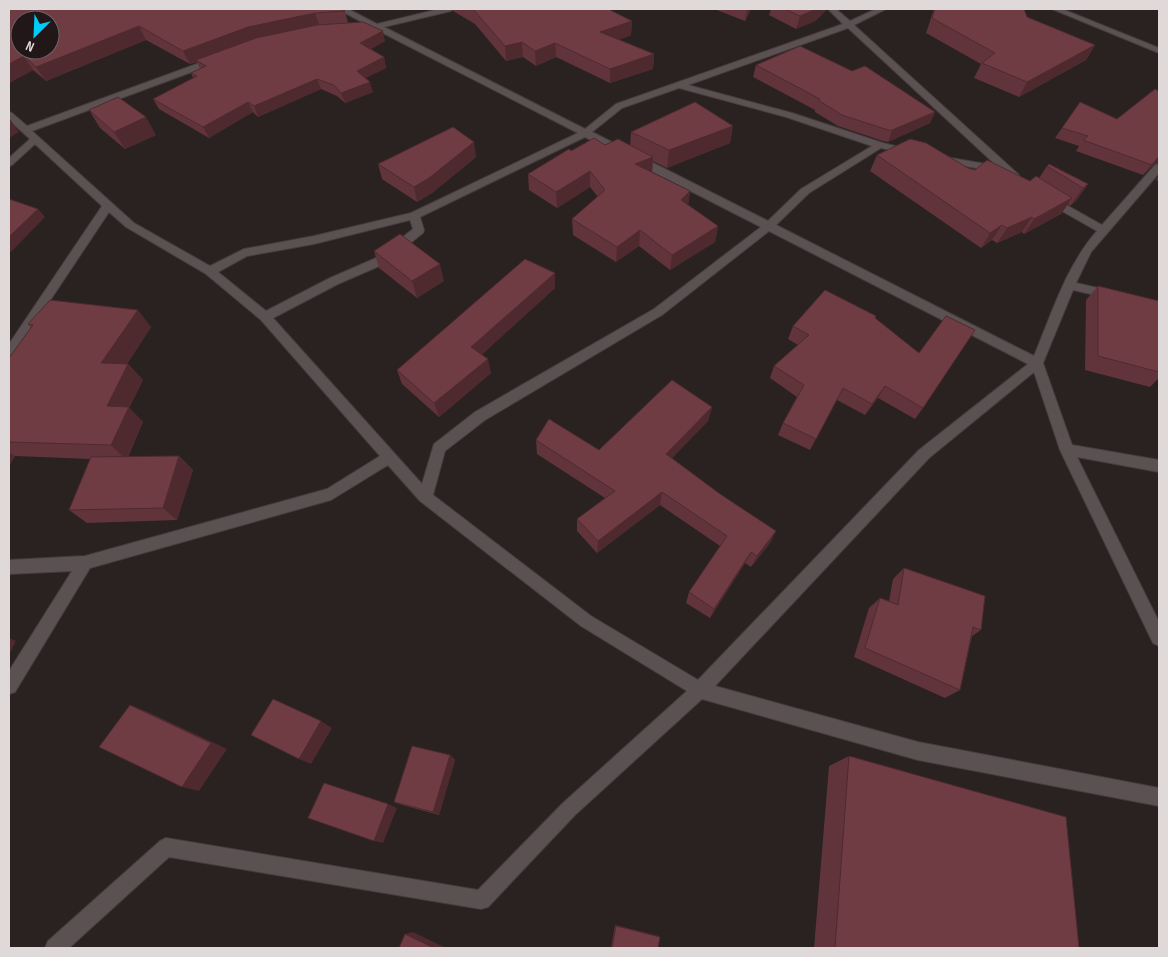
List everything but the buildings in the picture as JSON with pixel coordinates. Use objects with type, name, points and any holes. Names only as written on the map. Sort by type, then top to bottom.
[{"type":"street","points":[[342,9],[1037,363],[1067,450],[1159,638]]},
{"type":"street","points":[[358,28],[377,27],[448,9]]},
{"type":"street","points":[[832,9],[1006,171],[1022,182]]},
{"type":"street","points":[[210,271],[244,253],[314,240],[414,216],[585,133],[619,106],[850,24],[882,9]]},
{"type":"street","points":[[1056,9],[1159,51]]},
{"type":"street","points":[[10,160],[30,135],[229,55]]},
{"type":"street","points":[[680,85],[790,115],[880,145],[1006,171]]},
{"type":"street","points":[[9,115],[130,225],[210,271],[265,317],[425,496],[586,621],[700,690],[918,751],[1159,798]]},
{"type":"street","points":[[425,496],[439,448],[480,416],[658,312],[769,226],[805,191],[880,145]]},
{"type":"street","points":[[55,948],[166,847],[481,900],[569,809],[700,690],[924,454],[1037,363],[1069,285],[1086,250],[1159,167]]},
{"type":"street","points":[[1044,197],[1104,230]]},
{"type":"street","points":[[9,353],[108,205]]},
{"type":"street","points":[[265,317],[334,280],[380,261],[420,230],[414,216]]},
{"type":"street","points":[[1069,285],[1123,297]]},
{"type":"street","points":[[1067,450],[1159,466]]},
{"type":"street","points":[[9,567],[85,563],[331,494],[390,457]]},
{"type":"street","points":[[9,686],[85,563]]}]
